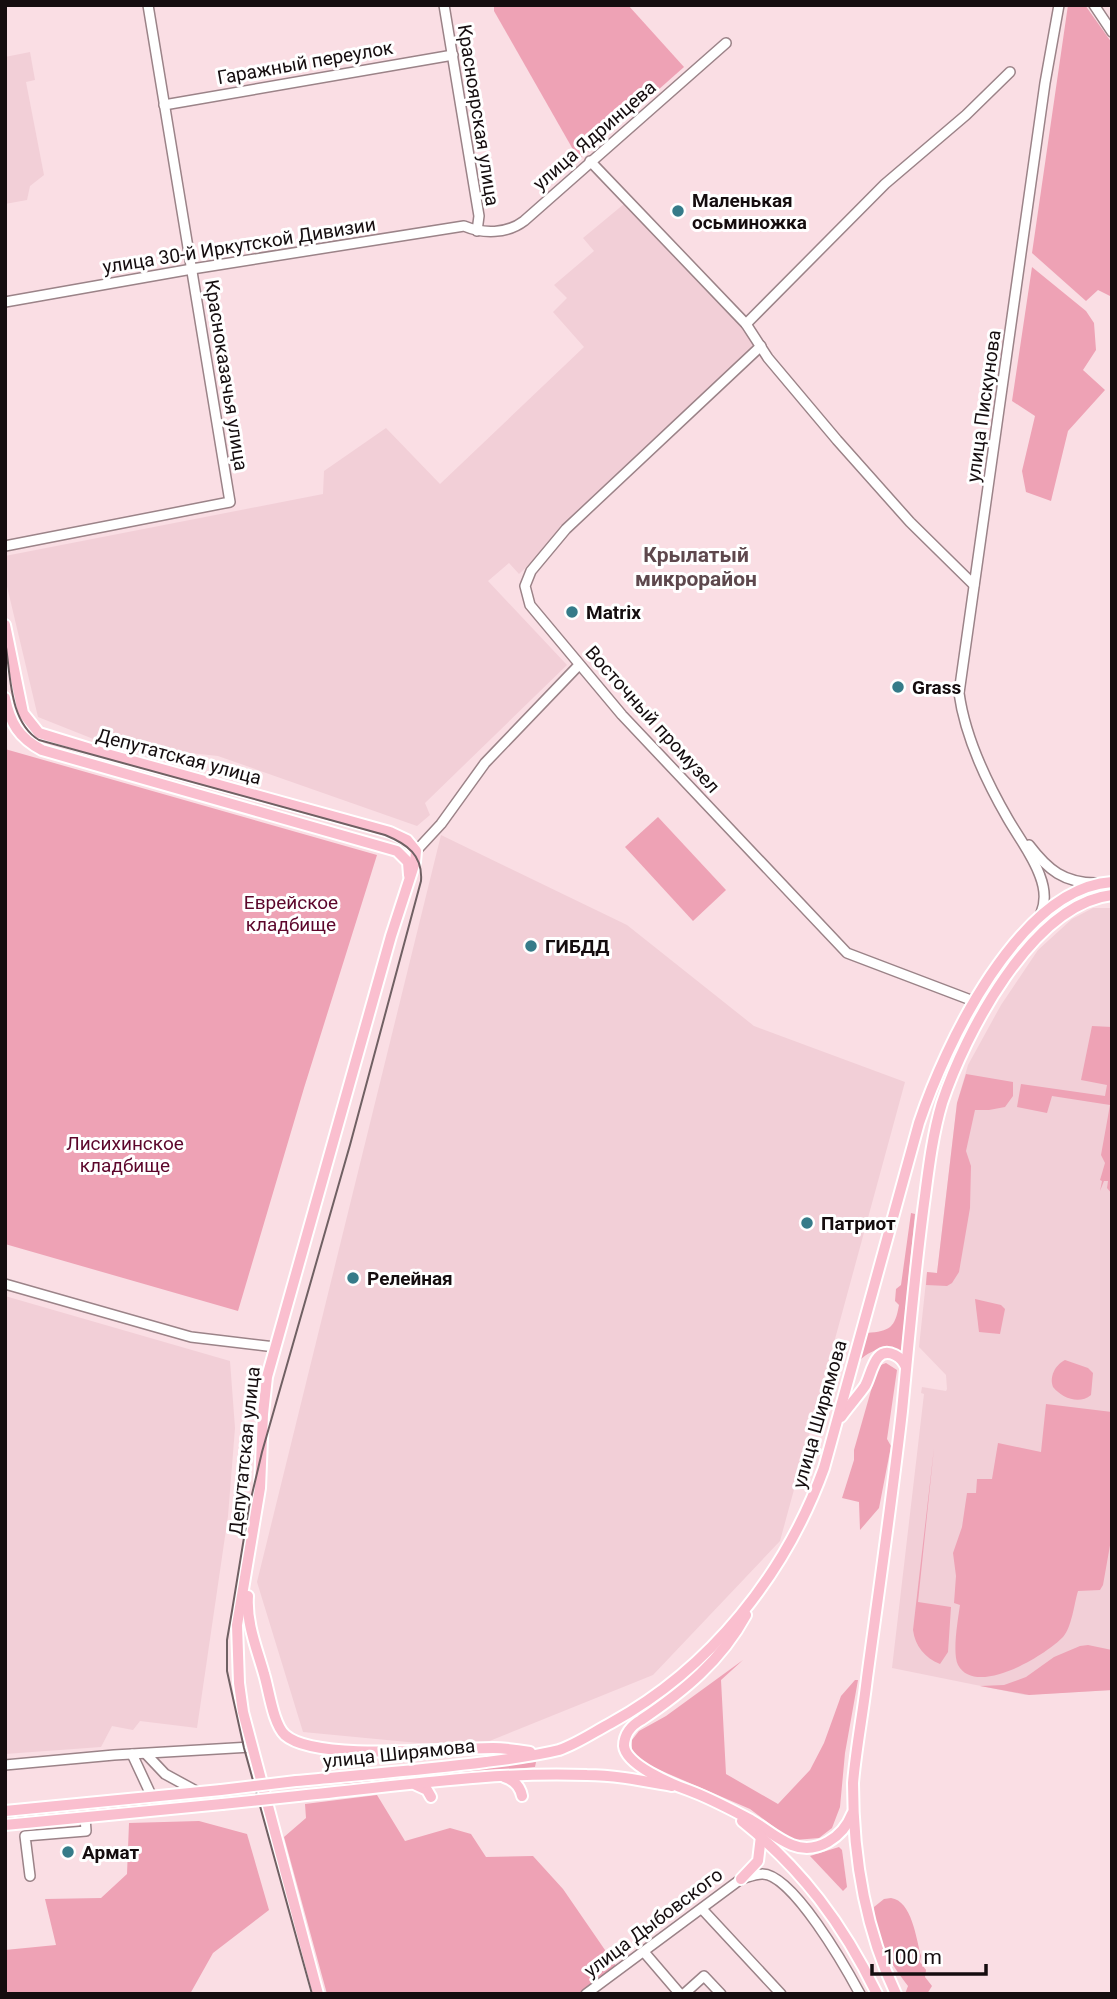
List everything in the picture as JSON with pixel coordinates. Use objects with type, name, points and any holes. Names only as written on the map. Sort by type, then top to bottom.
[{"type":"main road","name":"Депутатская улица","points":[[5,625],[23,713],[39,733],[390,832],[407,840],[416,851]]},
{"type":"main road","name":"Депутатская улица","points":[[5,698],[15,728],[22,737],[42,750],[394,850],[407,859],[409,865],[410,874],[267,1377],[262,1414],[260,1488],[237,1625],[239,1683],[251,1747],[318,1994]]},
{"type":"main road","points":[[410,874],[416,851]]},
{"type":"main road","name":"улица Ширямова","points":[[198,1792],[471,1764],[568,1746],[654,1697],[715,1643],[758,1594],[788,1549],[806,1514],[824,1468],[924,1109],[939,1070],[976,1002],[1012,946],[1041,913],[1072,892],[1097,883],[1112,882]]},
{"type":"main road","points":[[896,1994],[877,1952],[868,1922],[853,1808],[855,1760],[933,1142],[952,1078],[983,1015],[1012,968],[1041,932],[1070,909],[1085,901],[1112,895]]},
{"type":"main road","points":[[837,1422],[863,1388],[880,1356],[886,1353],[896,1356],[906,1367]]},
{"type":"main road","points":[[250,1552],[247,1607],[283,1733],[295,1741],[317,1746],[381,1752],[494,1748],[540,1753]]},
{"type":"main road","points":[[758,1594],[732,1641],[684,1690],[632,1726],[626,1737],[625,1749],[632,1761],[680,1787],[720,1804],[793,1846],[809,1848],[822,1845],[838,1835],[848,1822],[853,1808]]},
{"type":"main road","points":[[239,1683],[244,1659],[251,1658],[262,1667]]},
{"type":"main road","points":[[5,1825],[490,1777],[589,1774],[680,1787]]},
{"type":"main road","points":[[490,1777],[512,1780],[521,1790],[522,1797]]},
{"type":"main road","points":[[416,1785],[427,1790],[431,1797]]},
{"type":"main road","points":[[5,1811],[198,1792]]},
{"type":"main road","points":[[169,1795],[171,1809]]},
{"type":"main road","points":[[720,1804],[761,1836],[796,1870],[834,1917],[856,1951],[877,1994]]},
{"type":"main road","points":[[741,1879],[758,1861],[761,1836]]},
{"type":"street","name":"Красноказачья улица","points":[[5,546],[230,502],[148,5]]},
{"type":"street","name":"Красноярская улица","points":[[444,5],[479,216],[477,232]]},
{"type":"street","name":"улица Пискунова","points":[[1041,913],[1045,898],[1040,874],[1000,805],[973,745],[959,693],[1045,83],[1059,5]]},
{"type":"street","points":[[1094,5],[1112,32]]},
{"type":"street","name":"улица Ядринцева","points":[[477,232],[517,226],[726,43]]},
{"type":"street","name":"Гаражный переулок","points":[[164,105],[453,55]]},
{"type":"street","points":[[746,324],[885,184],[966,115],[1010,72]]},
{"type":"street","points":[[590,161],[746,324],[768,358],[883,491],[974,585]]},
{"type":"street","name":"улица 30-й Иркутской Дивизии","points":[[5,302],[464,226],[477,232]]},
{"type":"street","name":"Восточный промузел","points":[[761,346],[566,530],[531,571],[525,586],[530,605],[579,665],[658,753],[847,953],[880,968],[976,1002]]},
{"type":"street","points":[[416,851],[441,824],[485,763],[579,665]]},
{"type":"street","name":"улица Пискунова","points":[[1000,805],[1046,865],[1070,880],[1097,883]]},
{"type":"street","points":[[5,1284],[191,1337],[275,1347]]},
{"type":"street","points":[[5,1765],[251,1747]]},
{"type":"street","points":[[132,1754],[152,1797]]},
{"type":"street","points":[[147,1755],[165,1774],[198,1792]]},
{"type":"street","points":[[30,1876],[25,1836],[86,1831],[85,1817]]},
{"type":"street","points":[[741,1879],[764,1873],[780,1881],[820,1927],[860,1994]]},
{"type":"street","name":"улица Дыбовского","points":[[586,1994],[741,1879]]},
{"type":"street","points":[[702,1909],[780,1994]]},
{"type":"street","points":[[643,1952],[682,1994],[704,1976],[721,1994]]},
{"type":"shaded area","points":[[30,52],[35,80],[26,82],[44,175],[30,186],[27,200],[5,204],[5,57]]},
{"type":"shaded area","points":[[624,204],[759,346],[519,574],[509,563],[488,581],[567,665],[425,803],[430,815],[417,826],[218,756],[171,751],[170,760],[106,744],[38,717],[5,578],[5,556],[323,494],[324,471],[386,428],[440,484],[584,347],[553,312],[567,298],[554,285],[594,251],[583,238]]},
{"type":"shaded area","points":[[441,835],[627,925],[754,1026],[905,1082],[780,1541],[653,1675],[487,1742],[439,1745],[303,1732],[257,1582]]},
{"type":"shaded area","points":[[1093,908],[1112,908],[1112,1690],[1025,1695],[892,1668],[924,1394],[921,1393],[922,1387],[947,1389],[946,1375],[919,1347],[927,1272],[937,1273],[957,1103],[968,1065],[1001,1005],[1038,950],[1072,919]]},
{"type":"shaded area","points":[[5,1296],[230,1361],[235,1428],[228,1516],[197,1728],[140,1721],[133,1730],[112,1726],[101,1747],[5,1754]]},
{"type":"green space","points":[[494,5],[628,5],[684,67],[579,160],[494,11]]},
{"type":"green space","points":[[1068,5],[1085,5],[1112,43],[1112,295],[1098,290],[1086,301],[1032,253]]},
{"type":"green space","points":[[1032,267],[1086,311],[1094,323],[1096,350],[1083,370],[1105,390],[1068,431],[1051,501],[1026,492],[1022,471],[1035,416],[1012,401]]},
{"type":"green space","name":"Лисихинское кладбище","points":[[5,749],[377,855],[238,1311],[5,1244]]},
{"type":"green space","points":[[658,817],[726,890],[693,921],[625,847]]},
{"type":"green space","points":[[1092,1026],[1112,1027],[1112,1194],[1107,1188],[1108,1181],[1104,1181],[1100,1191],[1105,1163],[1101,1155],[1110,1105],[1052,1096],[1047,1113],[1017,1107],[1021,1084],[1105,1096],[1107,1085],[1081,1080]]},
{"type":"green space","points":[[966,1074],[1013,1082],[1013,1096],[1005,1107],[975,1110],[966,1151],[971,1166],[970,1208],[959,1272],[947,1286],[926,1285],[927,1272],[937,1273],[957,1103]]},
{"type":"green space","points":[[911,1213],[915,1214],[901,1354],[878,1350],[859,1361],[867,1333],[886,1329],[896,1319],[899,1305],[895,1301],[896,1289],[901,1285]]},
{"type":"green space","points":[[975,1299],[1001,1305],[1005,1309],[1000,1334],[979,1332]]},
{"type":"green space","points":[[1065,1360],[1088,1368],[1093,1373],[1091,1395],[1081,1400],[1071,1399],[1053,1387],[1054,1372]]},
{"type":"green space","points":[[886,1363],[897,1370],[887,1439],[891,1446],[879,1508],[860,1530],[859,1502],[842,1498],[878,1366]]},
{"type":"green space","points":[[1046,1404],[1112,1412],[1112,1534],[1103,1585],[1100,1590],[1078,1591],[1066,1633],[1042,1654],[995,1675],[980,1677],[967,1674],[956,1660],[960,1605],[954,1603],[956,1576],[953,1553],[962,1527],[967,1493],[976,1493],[977,1479],[992,1479],[998,1443],[1041,1452]]},
{"type":"green space","points":[[934,1448],[918,1602],[951,1607],[948,1652],[940,1664],[922,1651],[913,1630]]},
{"type":"green space","points":[[1088,1645],[1112,1650],[1112,1690],[1029,1695],[980,1686],[1004,1685],[1026,1677],[1054,1657]]},
{"type":"green space","points":[[743,1660],[721,1680],[726,1774],[778,1804],[810,1770],[824,1743],[841,1696],[858,1680],[845,1753],[840,1807],[832,1828],[819,1838],[795,1840],[750,1809],[641,1762],[632,1753],[632,1740],[639,1731],[666,1716]]},
{"type":"green space","points":[[536,1762],[535,1767],[350,1784],[318,1784],[348,1779]]},
{"type":"green space","points":[[377,1795],[405,1841],[450,1828],[471,1834],[486,1857],[533,1856],[563,1889],[616,1966],[578,1994],[327,1994],[284,1837],[306,1818],[305,1804]]},
{"type":"green space","points":[[150,1800],[155,1802],[150,1805],[5,1820],[5,1814]]},
{"type":"green space","points":[[199,1821],[247,1834],[269,1910],[213,1953],[190,1994],[5,1994],[5,1950],[56,1945],[45,1899],[101,1898],[127,1874],[129,1823]]},
{"type":"green space","points":[[839,1847],[842,1850],[847,1887],[843,1891],[810,1856]]},
{"type":"green space","points":[[891,1898],[904,1906],[912,1921],[921,1956],[920,1962],[926,1970],[925,1977],[932,1986],[927,1994],[905,1994],[908,1986],[880,1940],[874,1907],[884,1899]]},
{"type":"tram line","points":[[5,641],[16,709],[29,732],[39,740],[385,835],[412,852],[421,872],[421,881],[350,1145],[262,1452],[249,1507],[227,1640],[227,1671],[244,1748],[312,1994]]},
{"type":"place","name":"Маленькая осьминожка","points":[[678,211]]},
{"type":"place","name":"Matrix","points":[[572,612]]},
{"type":"place","name":"Grass","points":[[898,687]]},
{"type":"place","name":"ГИБДД","points":[[531,946]]},
{"type":"place","name":"Патриот","points":[[807,1223]]},
{"type":"place","name":"Релейная","points":[[353,1278]]},
{"type":"place","name":"Армат","points":[[68,1852]]},
{"type":"district","name":"Крылатый микрорайон","points":[[696,567]]},
{"type":"park label","name":"Еврейское кладбище","points":[[291,913]]}]
